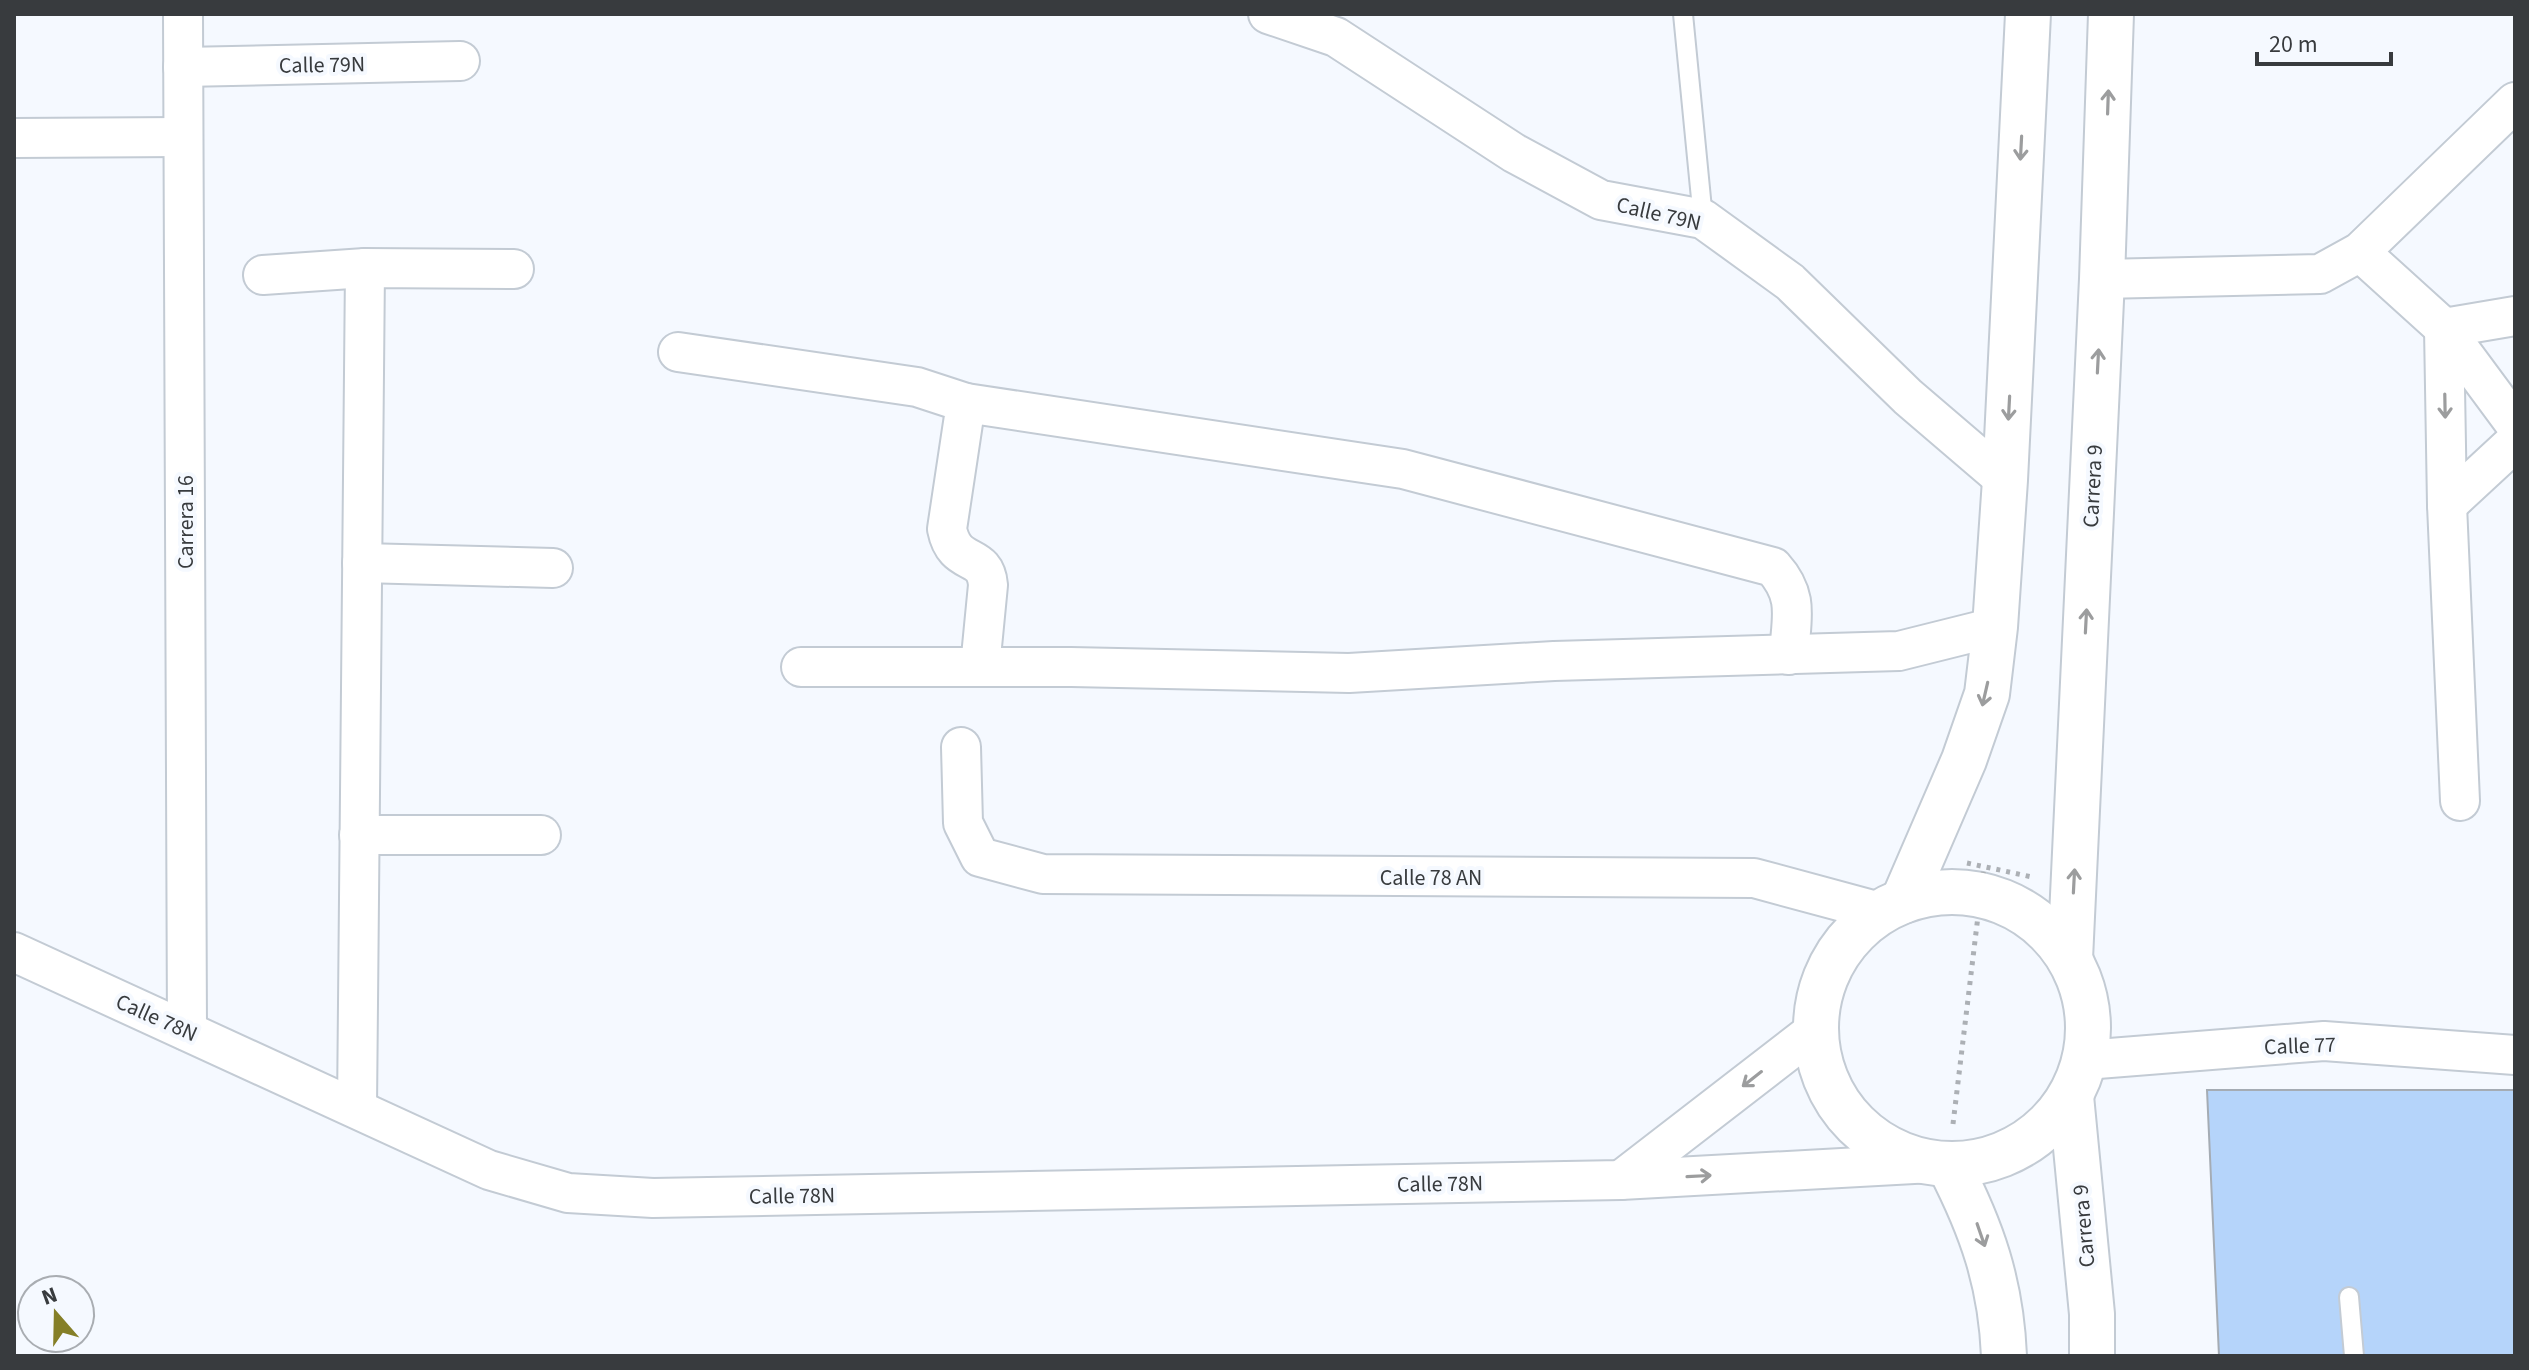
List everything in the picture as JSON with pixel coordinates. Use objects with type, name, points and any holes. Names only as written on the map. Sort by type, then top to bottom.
[{"type":"main road","points":[[1892,906],[1923,855],[1964,760],[1987,694],[2005,480],[2028,14]]},
{"type":"main road","name":"Carrera 9","points":[[2092,1356],[2078,1078],[2089,1026],[2084,991],[2070,959],[2102,279],[2111,14]]},
{"type":"main road","points":[[2070,959],[2047,929],[1982,880],[1892,906],[1850,937],[1827,970],[1814,1031],[1830,1093],[1873,1141],[1940,1164],[1997,1157],[2040,1133],[2078,1078]]},
{"type":"main road","points":[[1940,1164],[1973,1212],[1996,1278],[2004,1356]]},
{"type":"street","name":"Carrera 16","points":[[183,14],[187,1031]]},
{"type":"street","name":"Calle 79N","points":[[1268,14],[1336,37],[1514,153],[1601,200],[1703,219],[1790,282],[1908,397],[2005,480]]},
{"type":"street","name":"Calle 79N","points":[[183,67],[460,61]]},
{"type":"street","points":[[2102,279],[2320,274],[2360,252],[2515,102]]},
{"type":"street","points":[[14,138],[183,137]]},
{"type":"street","points":[[2360,252],[2444,328],[2515,424]]},
{"type":"street","points":[[357,1108],[365,268]]},
{"type":"street","points":[[263,275],[365,268],[514,269]]},
{"type":"street","points":[[2444,328],[2515,316]]},
{"type":"street","points":[[2444,328],[2447,505],[2460,801]]},
{"type":"street","points":[[678,352],[917,387],[966,403],[1403,469],[1773,567],[1785,580],[1792,595],[1789,655]]},
{"type":"street","points":[[966,403],[947,529],[950,544],[959,555],[980,565],[987,573],[980,667]]},
{"type":"street","points":[[2447,505],[2515,442]]},
{"type":"street","points":[[362,563],[553,568]]},
{"type":"street","points":[[801,667],[1349,673],[1554,661],[1899,651],[1995,627]]},
{"type":"street","name":"Calle 78 AN","points":[[961,747],[963,823],[980,857],[1043,874],[1754,878],[1892,906]]},
{"type":"street","points":[[359,835],[541,835]]},
{"type":"street","name":"Calle 78N","points":[[14,952],[489,1170],[568,1193],[653,1198],[1621,1180],[1940,1164]]},
{"type":"street","points":[[1621,1180],[1814,1031]]},
{"type":"street","name":"Calle 77","points":[[2078,1078],[2324,1041],[2515,1055]]},
{"type":"lane","points":[[1683,14],[1703,219]]},
{"type":"lane","points":[[2349,1297],[2354,1356]]},
{"type":"path","points":[[1923,855],[1982,880],[2074,886]]},
{"type":"path","points":[[1940,1164],[1982,880]]},
{"type":"building","points":[[2207,1090],[2515,1090],[2515,1356],[2219,1356]]}]
